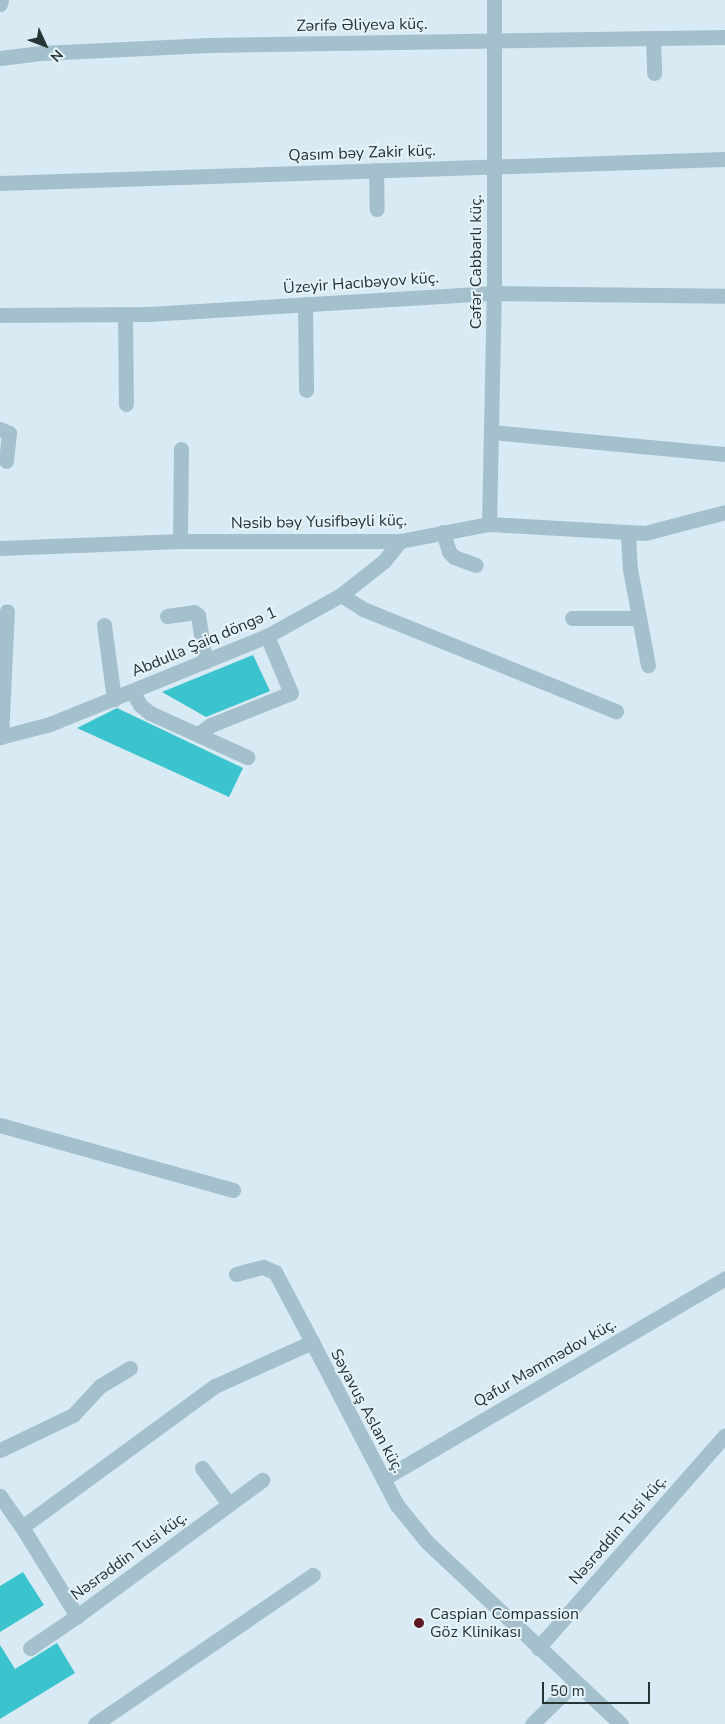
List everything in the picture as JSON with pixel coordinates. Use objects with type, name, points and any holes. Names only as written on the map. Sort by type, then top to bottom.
[{"type":"street","points":[[0,4],[1,0]]},
{"type":"street","name":"Cəfər Cabbarlı küç.","points":[[489,524],[494,293],[494,0]]},
{"type":"street","name":"Zərifə Əliyeva küç.","points":[[0,58],[41,53],[208,45],[493,39],[725,37]]},
{"type":"street","points":[[654,38],[654,73]]},
{"type":"street","name":"Qasım bəy Zakir küç.","points":[[0,183],[725,159]]},
{"type":"street","points":[[376,170],[377,209]]},
{"type":"street","name":"Üzeyir Hacıbəyov küç.","points":[[0,315],[125,314],[494,293],[725,296]]},
{"type":"street","points":[[305,304],[306,390]]},
{"type":"street","points":[[125,314],[126,404]]},
{"type":"street","points":[[0,429],[9,433],[6,461]]},
{"type":"street","points":[[491,432],[725,454]]},
{"type":"street","points":[[180,541],[181,449]]},
{"type":"street","name":"Nəsib bəy Yusifbəyli küç.","points":[[0,548],[180,541],[400,541],[489,524],[628,534],[645,533],[725,512]]},
{"type":"street","points":[[443,532],[454,557],[476,565]]},
{"type":"street","points":[[628,534],[638,618],[648,665]]},
{"type":"street","name":"Abdulla Şaiq döngə 1","points":[[1,737],[50,724],[267,636],[341,595],[384,561],[400,541]]},
{"type":"street","points":[[341,595],[363,610],[616,711]]},
{"type":"street","points":[[1,737],[7,611]]},
{"type":"street","points":[[167,616],[194,612],[198,615],[205,661]]},
{"type":"street","points":[[572,618],[638,618]]},
{"type":"street","points":[[104,625],[114,699]]},
{"type":"street","points":[[198,734],[211,726],[291,693],[267,636]]},
{"type":"street","points":[[132,691],[140,705],[150,713],[247,757]]},
{"type":"street","points":[[0,1125],[233,1190]]},
{"type":"street","points":[[236,1274],[263,1267],[275,1272],[312,1342]]},
{"type":"street","name":"Qafur Məmmədov küç.","points":[[383,1479],[725,1278]]},
{"type":"street","name":"Səyavuş Aslan küç.","points":[[22,1527],[214,1386],[312,1342],[397,1505],[427,1542],[574,1682],[621,1724]]},
{"type":"street","points":[[0,1450],[73,1415],[100,1386],[130,1368]]},
{"type":"street","name":"Nəsrəddin Tusi küç.","points":[[538,1648],[725,1435]]},
{"type":"street","points":[[202,1468],[229,1504]]},
{"type":"street","name":"Nəsrəddin Tusi küç.","points":[[22,1527],[77,1616],[262,1480]]},
{"type":"street","points":[[0,1496],[22,1527]]},
{"type":"street","points":[[95,1724],[313,1575]]},
{"type":"street","points":[[30,1648],[77,1616]]},
{"type":"street","points":[[532,1724],[574,1682]]},
{"type":"building","points":[[253,655],[270,691],[206,717],[162,692]]},
{"type":"building","points":[[117,708],[243,768],[229,797],[77,728]]},
{"type":"building","points":[[23,1572],[44,1605],[0,1632],[0,1586]]},
{"type":"building","points":[[57,1643],[75,1673],[0,1719],[0,1645],[15,1669]]},
{"type":"place","name":"Caspian Compassion Göz Klinikası","points":[[419,1623]]}]
